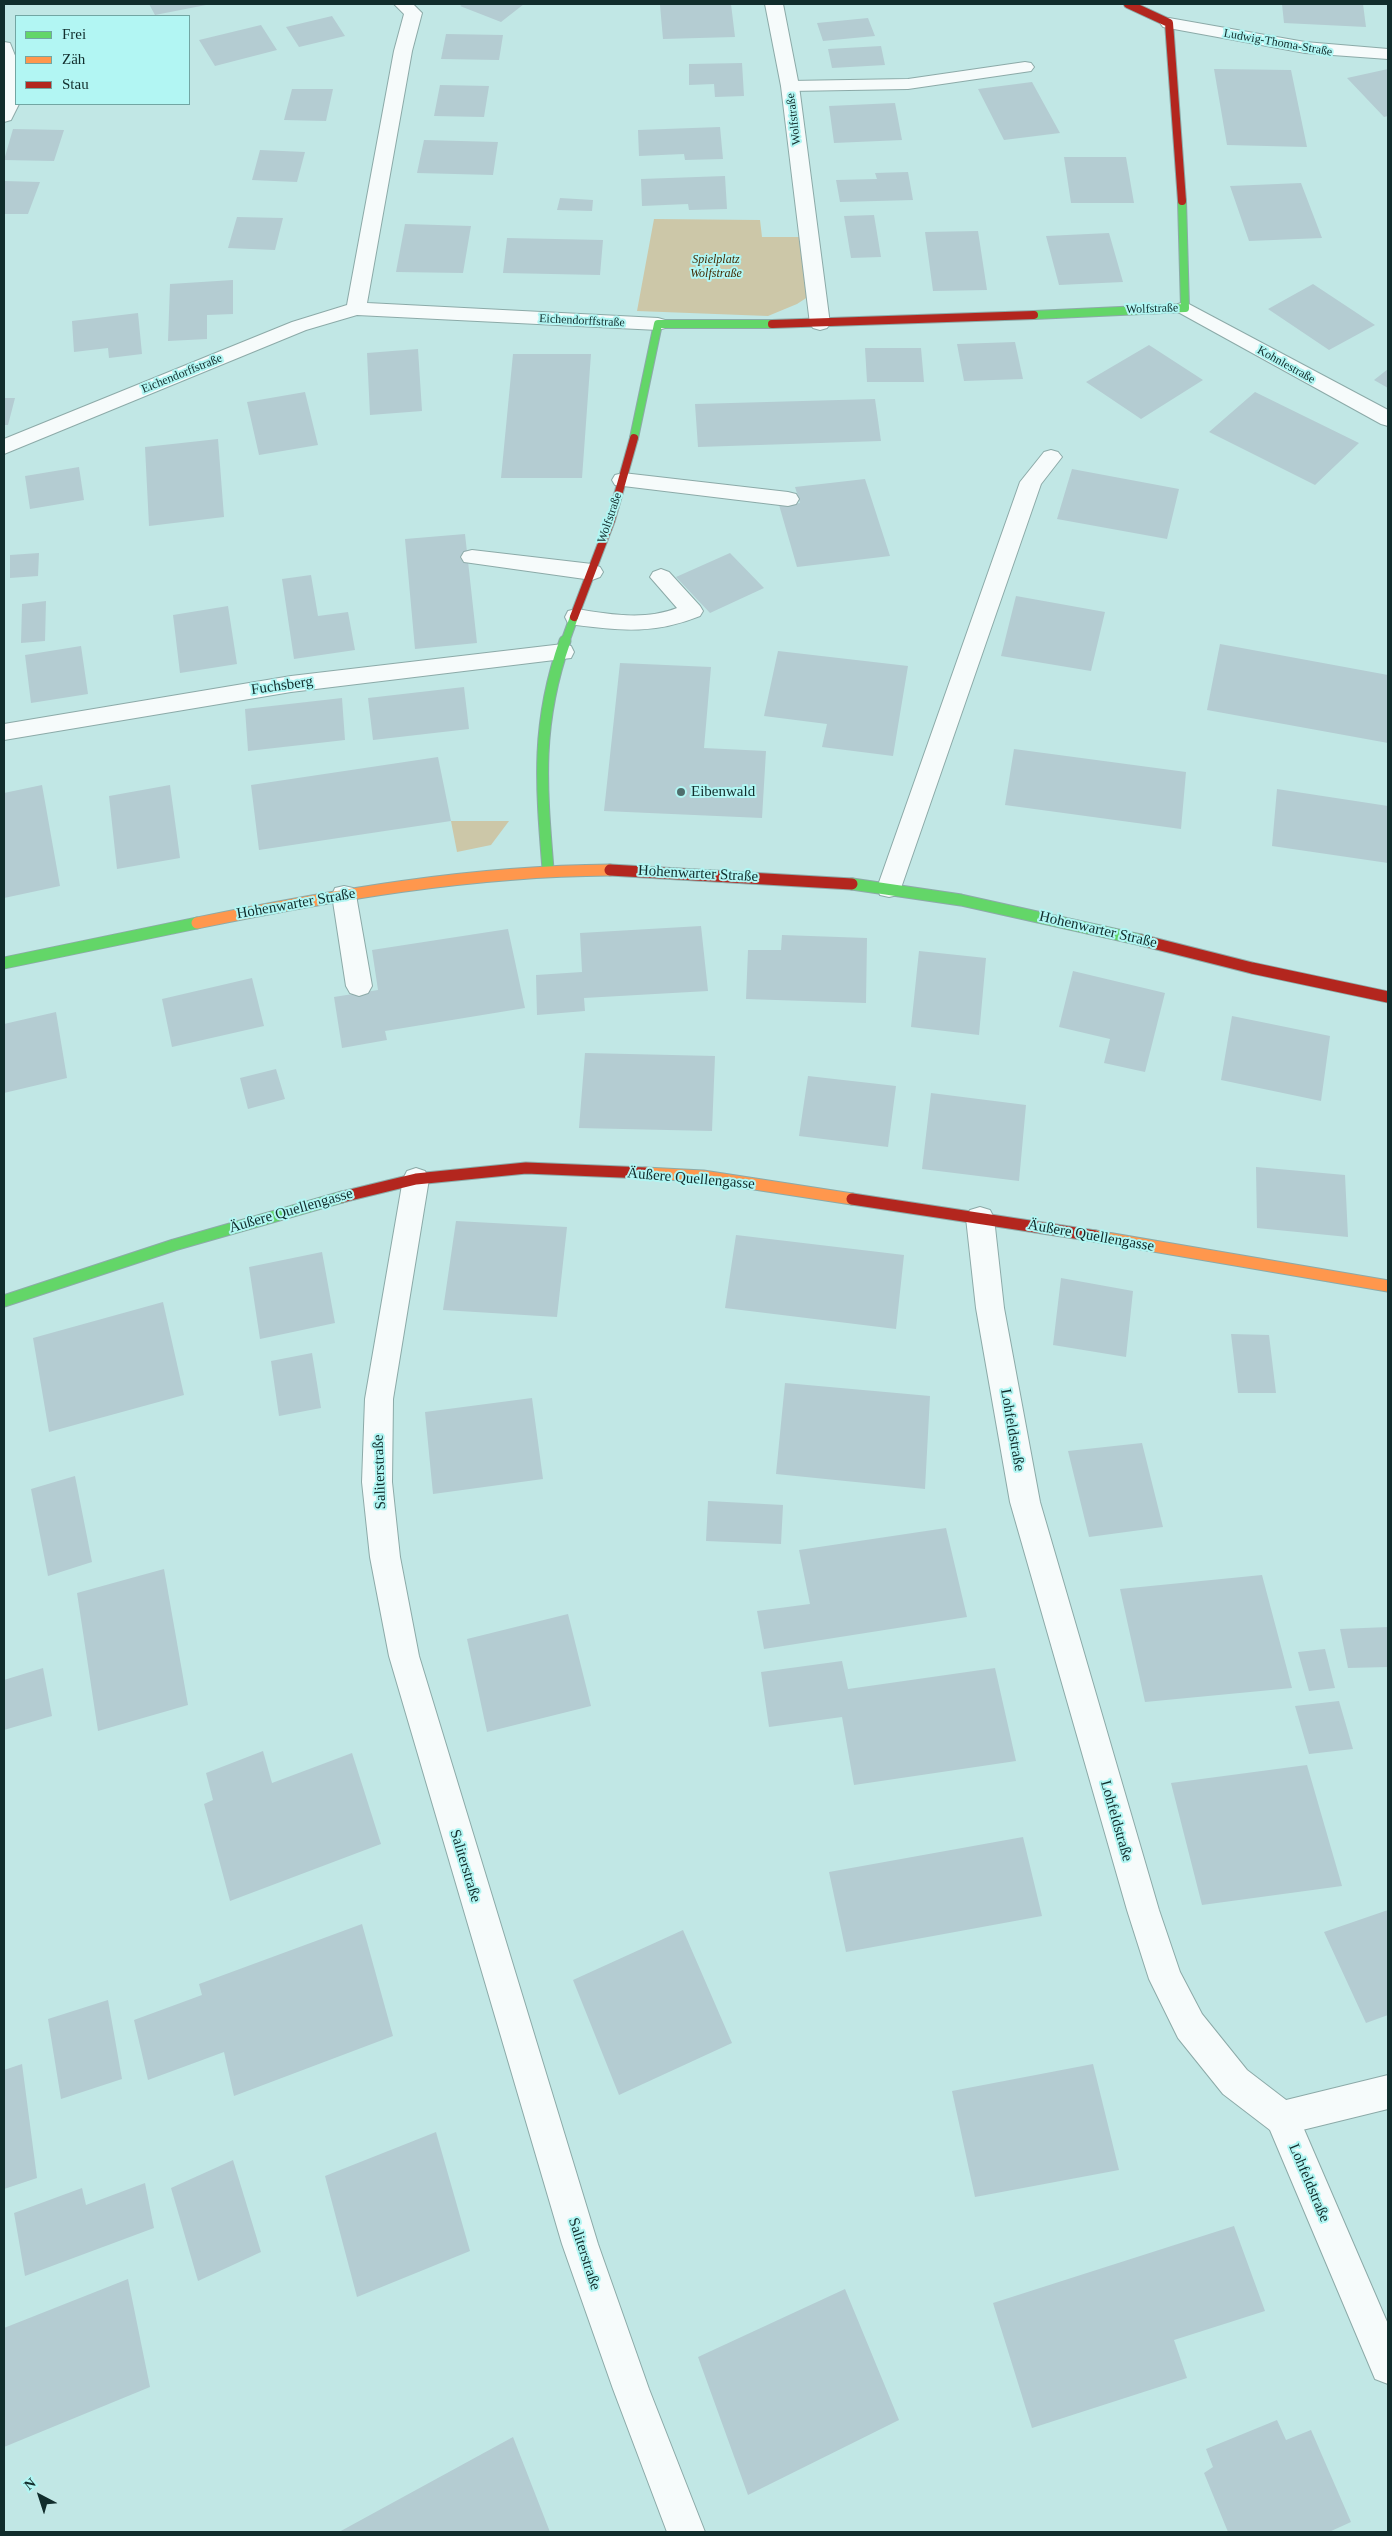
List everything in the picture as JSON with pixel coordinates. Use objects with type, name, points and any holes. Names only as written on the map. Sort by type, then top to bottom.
[{"type":"street","name":"Wolfstraße","points":[[774,4],[790,86],[820,324]]},
{"type":"street","points":[[1128,4],[1169,23]]},
{"type":"street","points":[[356,309],[402,52],[413,7]]},
{"type":"street","name":"Wolfstraße","points":[[548,869],[541,786],[542,747],[548,703],[563,652],[623,480],[658,324],[820,324],[1185,308],[1180,154],[1169,23]]},
{"type":"street","name":"Ludwig-Thoma-Straße","points":[[1169,23],[1296,47],[1343,53],[1388,54]]},
{"type":"street","points":[[4,47],[12,76],[13,91],[11,106],[4,116]]},
{"type":"street","points":[[790,86],[908,84],[1025,68]]},
{"type":"street","name":"Kohnlestraße","points":[[1185,308],[1388,419]]},
{"type":"street","name":"Eichendorffstraße","points":[[7,446],[299,326],[356,309],[658,324]]},
{"type":"street","points":[[889,888],[1031,482],[1051,457]]},
{"type":"street","points":[[623,480],[788,499]]},
{"type":"street","points":[[472,557],[592,572]]},
{"type":"street","points":[[576,617],[648,625],[671,620],[692,611],[661,577]]},
{"type":"street","name":"Fuchsberg","points":[[4,732],[291,684],[563,652]]},
{"type":"street","name":"Hohenwarter Straße","points":[[4,963],[299,902],[446,880],[548,869],[730,875],[889,888],[976,902],[1058,920],[1252,968],[1388,997]]},
{"type":"street","points":[[344,895],[359,986]]},
{"type":"street","name":"Äußere Quellengasse","points":[[4,1301],[174,1245],[327,1200],[416,1178],[526,1168],[703,1176],[980,1218],[1388,1286]]},
{"type":"street","name":"Saliterstraße","points":[[416,1178],[381,1389],[377,1482],[385,1557],[404,1656],[474,1898],[580,2244],[630,2389],[686,2532]]},
{"type":"street","name":"Lohfeldstraße","points":[[980,1218],[990,1308],[1025,1502],[1142,1910],[1166,1979],[1190,2026],[1235,2082],[1282,2118],[1388,2366]]},
{"type":"street","points":[[1282,2118],[1388,2092]]},
{"type":"green space","name":"Spielplatz Wolfstraße","points":[[654,219],[760,220],[762,237],[808,237],[817,291],[797,304],[768,316],[637,311]]},
{"type":"green space","points":[[451,821],[509,821],[491,845],[457,852]]},
{"type":"building","points":[[149,4],[206,4],[206,5],[155,15]]},
{"type":"building","points":[[463,4],[524,4],[501,22],[460,6]]},
{"type":"building","points":[[731,4],[735,37],[663,39],[660,5]]},
{"type":"building","points":[[1282,4],[1363,4],[1366,27],[1284,23]]},
{"type":"building","points":[[332,16],[345,36],[299,47],[286,27]]},
{"type":"building","points":[[868,18],[875,36],[823,41],[817,23]]},
{"type":"building","points":[[261,25],[277,50],[215,66],[199,40]]},
{"type":"building","points":[[446,34],[503,35],[499,60],[441,59]]},
{"type":"building","points":[[881,46],[885,65],[832,68],[828,49]]},
{"type":"building","points":[[742,63],[744,96],[715,97],[714,84],[689,85],[689,64]]},
{"type":"building","points":[[1214,69],[1291,70],[1307,147],[1227,145]]},
{"type":"building","points":[[1388,69],[1388,116],[1384,117],[1347,78]]},
{"type":"building","points":[[1032,82],[1060,133],[1004,140],[978,89]]},
{"type":"building","points":[[440,85],[489,86],[484,117],[434,116]]},
{"type":"building","points":[[292,89],[333,89],[326,121],[284,120]]},
{"type":"building","points":[[895,103],[902,140],[834,143],[829,106]]},
{"type":"building","points":[[720,127],[723,159],[685,160],[684,154],[639,156],[638,130]]},
{"type":"building","points":[[13,129],[64,130],[54,161],[4,160]]},
{"type":"building","points":[[424,140],[498,142],[493,175],[417,173]]},
{"type":"building","points":[[260,150],[305,152],[297,182],[252,180]]},
{"type":"building","points":[[1064,157],[1126,157],[1134,203],[1071,203]]},
{"type":"building","points":[[908,172],[913,200],[840,202],[836,180],[877,179],[875,173]]},
{"type":"building","points":[[725,176],[727,209],[689,210],[688,204],[642,206],[641,179]]},
{"type":"building","points":[[4,181],[40,182],[28,214],[4,214]]},
{"type":"building","points":[[1301,183],[1322,238],[1249,241],[1230,186]]},
{"type":"building","points":[[560,198],[593,200],[592,211],[557,210]]},
{"type":"building","points":[[874,215],[881,257],[851,258],[844,216]]},
{"type":"building","points":[[237,217],[283,218],[275,250],[228,248]]},
{"type":"building","points":[[405,224],[471,226],[463,273],[396,272]]},
{"type":"building","points":[[978,231],[987,290],[933,291],[925,232]]},
{"type":"building","points":[[1109,233],[1123,282],[1059,285],[1046,236]]},
{"type":"building","points":[[507,238],[603,240],[600,275],[503,273]]},
{"type":"building","points":[[233,280],[233,314],[207,315],[207,339],[168,341],[170,284]]},
{"type":"building","points":[[1313,284],[1375,325],[1329,350],[1268,309]]},
{"type":"building","points":[[138,313],[142,354],[109,358],[108,348],[74,352],[72,321]]},
{"type":"building","points":[[1015,342],[1023,379],[964,381],[957,344]]},
{"type":"building","points":[[1149,345],[1203,380],[1141,419],[1086,382]]},
{"type":"building","points":[[865,348],[921,348],[924,382],[867,382]]},
{"type":"building","points":[[418,349],[422,411],[370,415],[367,353]]},
{"type":"building","points":[[513,354],[591,354],[582,478],[501,478]]},
{"type":"building","points":[[1388,369],[1388,388],[1374,380]]},
{"type":"building","points":[[305,392],[318,445],[259,455],[247,402]]},
{"type":"building","points":[[1255,392],[1359,443],[1315,485],[1209,432]]},
{"type":"building","points":[[4,398],[15,398],[8,425],[4,425]]},
{"type":"building","points":[[875,399],[881,441],[698,447],[695,404]]},
{"type":"building","points":[[218,439],[224,517],[149,526],[145,447]]},
{"type":"building","points":[[79,467],[84,500],[30,509],[25,476]]},
{"type":"building","points":[[1072,469],[1179,489],[1167,539],[1057,519]]},
{"type":"building","points":[[865,479],[890,556],[797,567],[779,505],[800,503],[795,487]]},
{"type":"building","points":[[465,534],[477,643],[415,649],[405,539]]},
{"type":"building","points":[[39,553],[38,576],[10,578],[10,555]]},
{"type":"building","points":[[730,553],[764,588],[710,613],[676,577]]},
{"type":"building","points":[[311,575],[318,616],[348,612],[355,650],[294,659],[282,579]]},
{"type":"building","points":[[1016,596],[1105,612],[1091,671],[1001,656]]},
{"type":"building","points":[[46,601],[45,641],[21,643],[22,604]]},
{"type":"building","points":[[228,606],[237,664],[180,673],[173,615]]},
{"type":"building","points":[[1220,644],[1388,675],[1388,743],[1207,710]]},
{"type":"building","points":[[81,646],[88,694],[31,703],[25,655]]},
{"type":"building","points":[[778,651],[908,666],[893,756],[822,747],[827,724],[764,716]]},
{"type":"building","points":[[620,663],[711,667],[704,748],[766,751],[762,818],[604,811]]},
{"type":"building","points":[[464,687],[469,729],[373,740],[368,698]]},
{"type":"building","points":[[342,698],[345,740],[248,751],[245,709]]},
{"type":"building","points":[[1014,749],[1186,772],[1181,829],[1005,805]]},
{"type":"building","points":[[438,757],[451,821],[259,850],[251,785]]},
{"type":"building","points":[[42,785],[60,886],[4,898],[4,793]]},
{"type":"building","points":[[170,785],[180,858],[117,869],[109,796]]},
{"type":"building","points":[[1277,789],[1388,806],[1388,863],[1272,846]]},
{"type":"building","points":[[701,926],[708,991],[584,998],[585,1011],[537,1015],[536,975],[582,972],[580,933]]},
{"type":"building","points":[[508,929],[525,1008],[385,1031],[387,1040],[342,1048],[334,997],[378,990],[372,950]]},
{"type":"building","points":[[782,935],[867,938],[866,1003],[746,999],[748,950],[781,950]]},
{"type":"building","points":[[919,951],[986,958],[979,1035],[911,1027]]},
{"type":"building","points":[[1073,971],[1165,993],[1145,1072],[1104,1063],[1110,1039],[1059,1027]]},
{"type":"building","points":[[252,978],[264,1026],[172,1047],[162,999]]},
{"type":"building","points":[[56,1012],[67,1078],[4,1093],[4,1024]]},
{"type":"building","points":[[1232,1016],[1330,1036],[1321,1101],[1221,1080]]},
{"type":"building","points":[[585,1053],[715,1056],[712,1131],[579,1128]]},
{"type":"building","points":[[276,1069],[285,1099],[248,1109],[240,1078]]},
{"type":"building","points":[[808,1076],[896,1086],[888,1147],[799,1136]]},
{"type":"building","points":[[931,1093],[1026,1105],[1019,1181],[922,1169]]},
{"type":"building","points":[[1256,1167],[1345,1175],[1348,1237],[1257,1228]]},
{"type":"building","points":[[456,1221],[567,1227],[557,1317],[443,1310]]},
{"type":"building","points":[[736,1235],[904,1255],[896,1329],[725,1308]]},
{"type":"building","points":[[322,1252],[335,1323],[260,1339],[249,1267]]},
{"type":"building","points":[[1061,1278],[1133,1291],[1126,1357],[1053,1345]]},
{"type":"building","points":[[163,1302],[184,1395],[49,1432],[33,1338]]},
{"type":"building","points":[[1231,1334],[1269,1335],[1276,1393],[1238,1393]]},
{"type":"building","points":[[312,1353],[321,1408],[279,1416],[271,1361]]},
{"type":"building","points":[[785,1383],[930,1396],[925,1489],[776,1474]]},
{"type":"building","points":[[532,1398],[543,1479],[433,1494],[425,1412]]},
{"type":"building","points":[[1142,1443],[1163,1527],[1089,1537],[1068,1451]]},
{"type":"building","points":[[75,1476],[92,1562],[48,1576],[31,1489]]},
{"type":"building","points":[[708,1501],[783,1505],[781,1544],[706,1541]]},
{"type":"building","points":[[946,1528],[967,1617],[764,1649],[757,1611],[810,1604],[799,1550]]},
{"type":"building","points":[[164,1569],[188,1705],[98,1731],[77,1593]]},
{"type":"building","points":[[1262,1575],[1292,1688],[1145,1702],[1120,1589]]},
{"type":"building","points":[[568,1614],[591,1706],[487,1732],[467,1639]]},
{"type":"building","points":[[1388,1627],[1388,1667],[1348,1668],[1340,1629]]},
{"type":"building","points":[[1325,1649],[1335,1688],[1309,1691],[1298,1652]]},
{"type":"building","points":[[842,1661],[848,1689],[995,1668],[1016,1761],[854,1785],[842,1717],[769,1727],[761,1672]]},
{"type":"building","points":[[43,1668],[52,1716],[4,1730],[4,1680]]},
{"type":"building","points":[[1339,1701],[1353,1749],[1309,1754],[1295,1706]]},
{"type":"building","points":[[263,1751],[272,1783],[352,1753],[381,1844],[230,1901],[204,1804],[213,1800],[206,1773]]},
{"type":"building","points":[[1307,1765],[1342,1886],[1202,1905],[1171,1783]]},
{"type":"building","points":[[1023,1837],[1042,1916],[846,1952],[829,1872]]},
{"type":"building","points":[[1388,1910],[1388,2015],[1366,2023],[1324,1932]]},
{"type":"building","points":[[362,1924],[393,2036],[234,2096],[224,2052],[148,2080],[134,2020],[202,1995],[199,1984]]},
{"type":"building","points":[[683,1930],[732,2043],[619,2095],[573,1980]]},
{"type":"building","points":[[108,2000],[122,2079],[61,2099],[48,2019]]},
{"type":"building","points":[[22,2064],[37,2178],[4,2189],[4,2070]]},
{"type":"building","points":[[1093,2064],[1119,2170],[975,2197],[952,2091]]},
{"type":"building","points":[[436,2132],[470,2251],[357,2297],[325,2176]]},
{"type":"building","points":[[233,2160],[261,2252],[198,2281],[171,2188]]},
{"type":"building","points":[[145,2183],[154,2228],[25,2276],[14,2213],[82,2188],[86,2205]]},
{"type":"building","points":[[1234,2226],[1265,2311],[1174,2340],[1187,2378],[1032,2428],[993,2303]]},
{"type":"building","points":[[128,2279],[150,2387],[4,2447],[4,2328]]},
{"type":"building","points":[[845,2289],[899,2420],[748,2495],[698,2357]]},
{"type":"building","points":[[1277,2420],[1286,2440],[1311,2430],[1351,2522],[1329,2532],[1228,2532],[1204,2473],[1213,2467],[1206,2449]]},
{"type":"building","points":[[513,2437],[550,2532],[339,2532]]},
{"type":"traffic: fast","points":[[1034,315],[1185,308],[1182,201]]},
{"type":"traffic: fast","points":[[634,438],[658,324],[772,324]]},
{"type":"traffic: fast","points":[[548,869],[543,815],[542,742],[549,697],[574,617]]},
{"type":"traffic: fast","points":[[852,884],[961,900],[1141,940]]},
{"type":"traffic: fast","points":[[4,963],[197,923]]},
{"type":"traffic: fast","points":[[4,1301],[174,1245],[342,1197]]},
{"type":"traffic: slow","points":[[197,923],[402,885],[506,874],[610,870]]},
{"type":"traffic: slow","points":[[645,1173],[703,1176],[852,1199]]},
{"type":"traffic: slow","points":[[1095,1236],[1388,1286]]},
{"type":"traffic: jam","points":[[1128,4],[1169,23],[1182,201]]},
{"type":"traffic: jam","points":[[772,324],[1034,315]]},
{"type":"traffic: jam","points":[[574,617],[611,520],[634,438]]},
{"type":"traffic: jam","points":[[610,870],[852,884]]},
{"type":"traffic: jam","points":[[1141,940],[1252,968],[1388,997]]},
{"type":"traffic: jam","points":[[342,1197],[416,1179],[526,1168],[645,1173]]},
{"type":"traffic: jam","points":[[852,1199],[1095,1236]]},
{"type":"place","name":"Eibenwald","points":[[681,792]]}]
